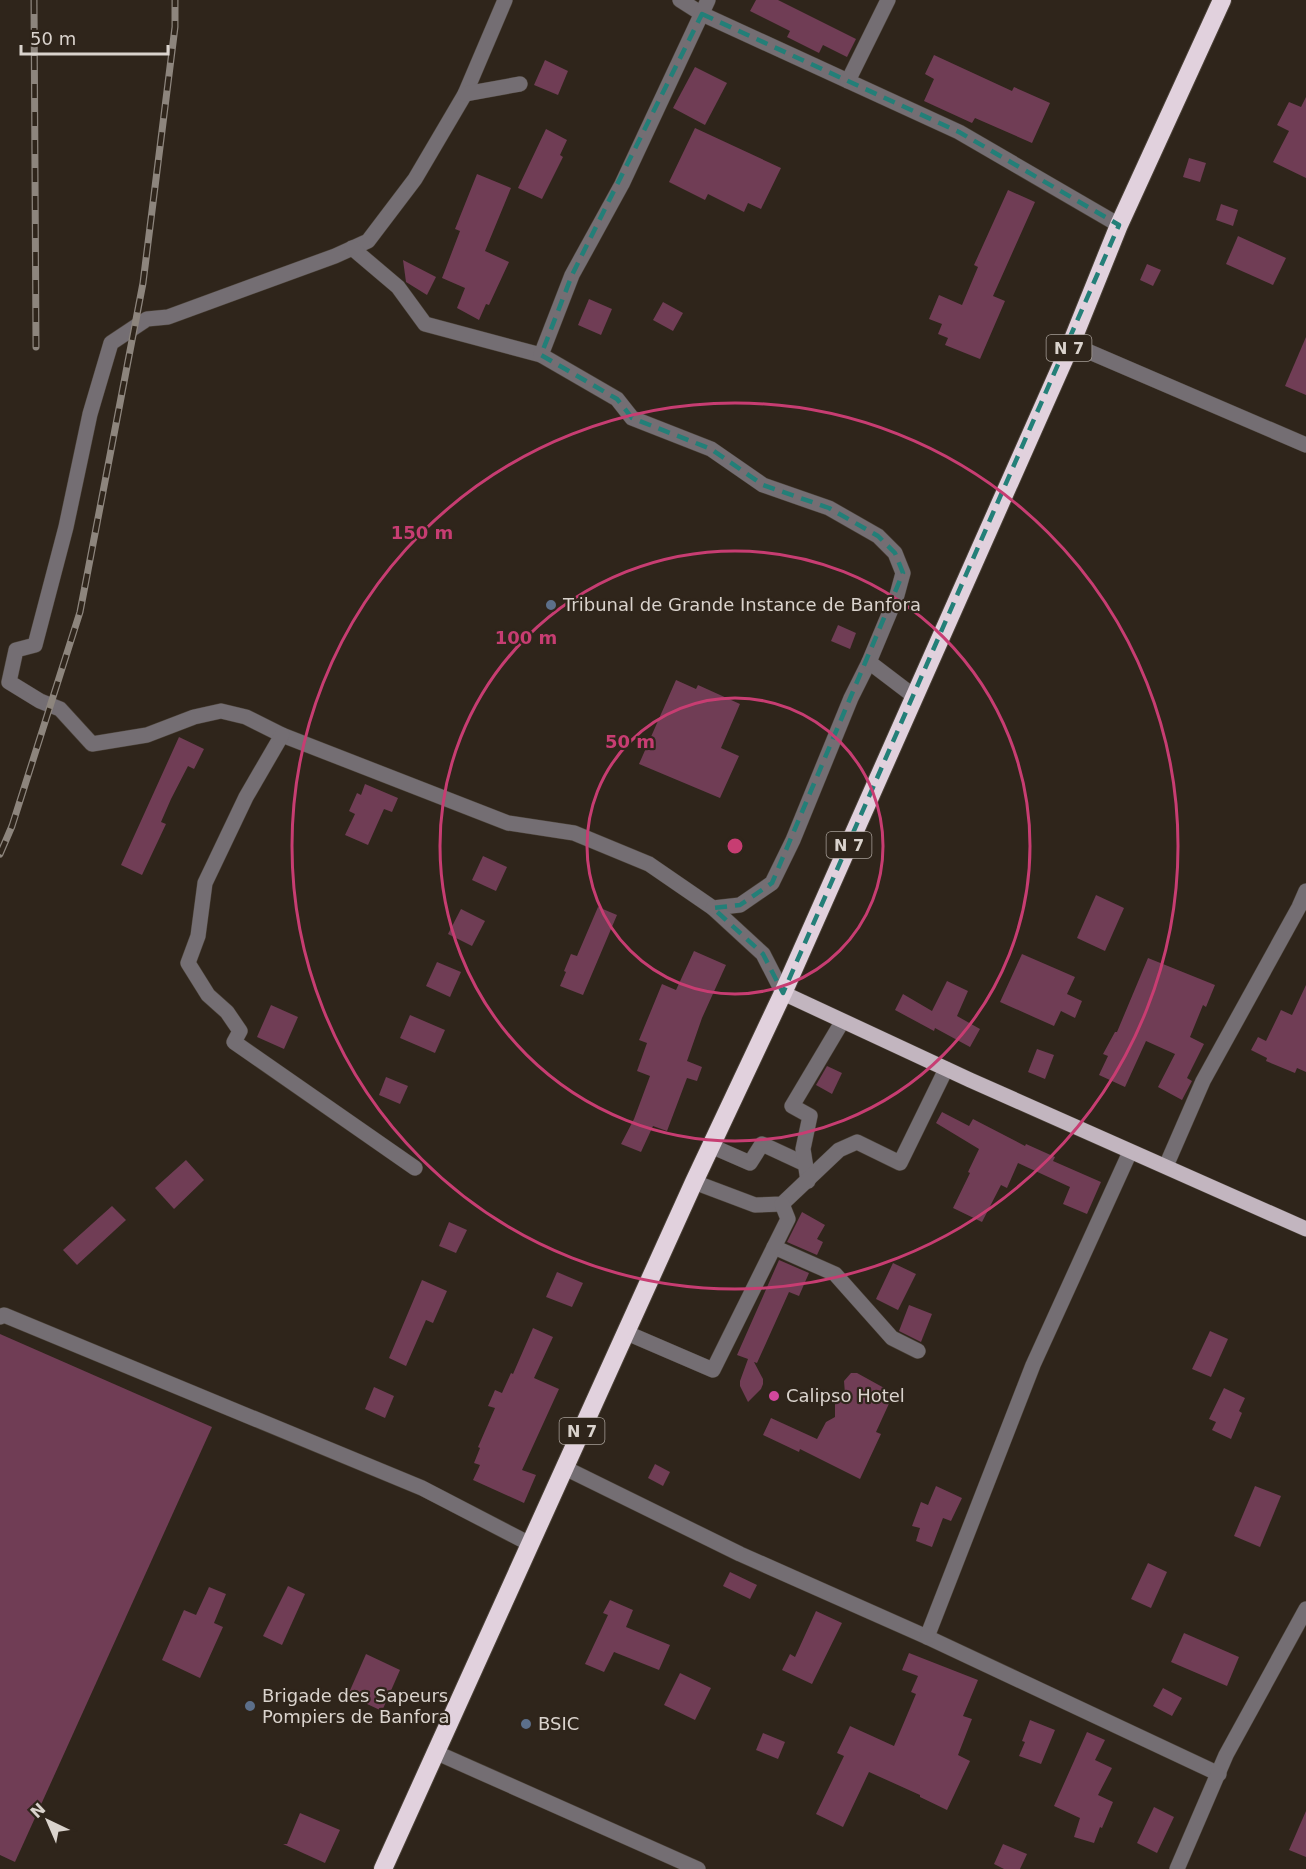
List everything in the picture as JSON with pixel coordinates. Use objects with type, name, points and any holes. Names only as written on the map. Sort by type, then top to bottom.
[{"type":"highway","name":"N 7","points":[[383,1869],[694,1182],[783,993],[1071,344],[1119,225],[1222,0]]},
{"type":"main road","points":[[783,993],[946,1069],[1306,1229]]},
{"type":"street","points":[[505,0],[465,94],[415,179],[368,242],[168,317],[147,319],[111,343],[90,414],[66,527],[35,645],[16,650],[9,682],[40,701],[60,709],[92,744],[147,735],[194,717],[221,711],[246,717],[282,735],[508,823],[574,834],[649,864],[713,908],[763,954],[783,993]]},
{"type":"street","points":[[680,0],[705,7],[848,81],[959,132],[1119,225]]},
{"type":"street","points":[[848,81],[888,0]]},
{"type":"street","points":[[541,355],[572,275],[622,184],[705,7]]},
{"type":"street","points":[[465,94],[520,84]]},
{"type":"street","points":[[352,248],[398,287],[425,324],[541,355],[617,399],[632,418],[711,449],[763,485],[829,508],[878,536],[895,553],[903,573],[897,595],[851,698],[793,840],[772,883],[740,905],[713,908]]},
{"type":"street","points":[[1071,344],[1306,445]]},
{"type":"street","points":[[869,662],[915,697]]},
{"type":"street","points":[[282,735],[246,797],[205,883],[198,936],[188,963],[208,995],[226,1012],[240,1031],[234,1041],[415,1168]]},
{"type":"street","points":[[1166,1166],[1203,1081],[1303,909],[1306,891]]},
{"type":"street","points":[[808,1181],[803,1149],[810,1116],[792,1106],[842,1022]]},
{"type":"street","points":[[694,1182],[754,1205],[782,1204],[839,1150],[857,1142],[900,1163],[946,1069]]},
{"type":"street","points":[[711,1146],[750,1163],[762,1144],[805,1164]]},
{"type":"street","points":[[927,1637],[1033,1365],[1130,1152]]},
{"type":"street","points":[[627,1333],[713,1370],[788,1219],[782,1204]]},
{"type":"street","points":[[774,1247],[835,1274],[892,1338],[918,1351]]},
{"type":"street","points":[[0,1317],[4,1315],[422,1488],[530,1544]]},
{"type":"street","points":[[565,1468],[740,1554],[927,1637],[1219,1774]]},
{"type":"street","points":[[1177,1869],[1226,1755],[1306,1609]]},
{"type":"street","points":[[435,1752],[698,1869]]},
{"type":"highlighted area","points":[[702,14],[959,132],[1119,225],[783,993],[763,954],[713,908],[740,905],[772,883],[903,573],[895,553],[878,536],[829,508],[763,485],[711,449],[632,418],[617,399],[541,355],[572,275]]},
{"type":"building","points":[[756,0],[778,0],[856,39],[847,57],[823,45],[819,53],[787,37],[790,31],[750,11]]},
{"type":"building","points":[[934,55],[1012,91],[1014,87],[1050,103],[1032,143],[975,118],[972,123],[924,101],[934,79],[925,74]]},
{"type":"building","points":[[545,60],[568,71],[558,95],[534,85]]},
{"type":"building","points":[[695,67],[727,83],[705,125],[673,108]]},
{"type":"building","points":[[1306,97],[1306,178],[1273,162],[1289,131],[1277,125],[1289,102],[1301,107]]},
{"type":"building","points":[[695,128],[781,168],[761,209],[748,203],[744,212],[708,194],[705,200],[669,182]]},
{"type":"building","points":[[546,129],[567,140],[560,155],[563,157],[542,199],[518,188]]},
{"type":"building","points":[[1189,158],[1206,163],[1200,182],[1183,177]]},
{"type":"building","points":[[477,174],[511,188],[485,251],[509,262],[489,305],[486,304],[479,320],[457,308],[465,288],[442,278],[460,231],[455,229]]},
{"type":"building","points":[[1008,190],[1035,202],[993,296],[1005,301],[980,359],[945,345],[948,338],[938,334],[942,324],[929,319],[939,295],[962,305],[978,267],[974,265]]},
{"type":"building","points":[[1221,204],[1238,210],[1233,226],[1216,220]]},
{"type":"building","points":[[1238,236],[1286,258],[1273,285],[1226,264]]},
{"type":"building","points":[[403,260],[436,277],[427,295],[406,282]]},
{"type":"building","points":[[1147,264],[1161,270],[1153,286],[1140,280]]},
{"type":"building","points":[[589,299],[612,309],[601,335],[578,325]]},
{"type":"building","points":[[663,302],[683,313],[673,331],[653,320]]},
{"type":"building","points":[[1306,337],[1306,395],[1285,386]]},
{"type":"building","points":[[838,625],[856,633],[850,649],[831,641]]},
{"type":"building","points":[[676,680],[696,689],[698,685],[740,704],[721,748],[739,756],[720,798],[639,764]]},
{"type":"building","points":[[179,737],[204,749],[194,769],[188,766],[171,799],[161,822],[166,824],[142,875],[121,865]]},
{"type":"building","points":[[365,784],[398,798],[392,812],[384,809],[368,845],[345,835],[355,814],[349,811],[357,793],[361,795]]},
{"type":"building","points":[[483,856],[507,867],[496,891],[472,880]]},
{"type":"building","points":[[1096,895],[1124,908],[1105,951],[1077,938]]},
{"type":"building","points":[[598,907],[617,915],[583,995],[560,986],[571,954],[577,956]]},
{"type":"building","points":[[461,909],[485,921],[472,946],[448,934]]},
{"type":"building","points":[[694,951],[726,965],[702,1018],[687,1061],[702,1067],[697,1081],[687,1078],[667,1131],[653,1126],[641,1152],[621,1144],[634,1119],[650,1076],[637,1071],[647,1043],[639,1040],[662,984],[676,990]]},
{"type":"building","points":[[1022,954],[1075,977],[1067,994],[1082,1001],[1075,1018],[1061,1011],[1054,1026],[1000,1002]]},
{"type":"building","points":[[1148,958],[1215,985],[1206,1007],[1203,1005],[1190,1037],[1204,1044],[1187,1078],[1192,1081],[1182,1100],[1158,1087],[1175,1054],[1146,1041],[1125,1087],[1099,1075],[1108,1056],[1103,1054],[1117,1032]]},
{"type":"building","points":[[437,962],[461,972],[450,997],[426,986]]},
{"type":"building","points":[[947,981],[968,991],[957,1016],[980,1029],[970,1047],[895,1010],[903,994],[932,1011]]},
{"type":"building","points":[[1306,985],[1306,1072],[1297,1068],[1295,1073],[1266,1061],[1267,1058],[1251,1050],[1258,1037],[1266,1041],[1281,1010],[1292,1015]]},
{"type":"building","points":[[271,1005],[298,1017],[284,1049],[257,1037]]},
{"type":"building","points":[[410,1015],[445,1030],[435,1053],[400,1038]]},
{"type":"building","points":[[1037,1049],[1054,1055],[1045,1079],[1028,1072]]},
{"type":"building","points":[[827,1066],[842,1073],[832,1094],[816,1085]]},
{"type":"building","points":[[386,1077],[408,1086],[400,1104],[379,1095]]},
{"type":"building","points":[[942,1112],[969,1126],[973,1119],[1025,1146],[1026,1144],[1055,1157],[1053,1161],[1101,1182],[1087,1214],[1063,1204],[1070,1187],[1018,1163],[1007,1188],[1001,1185],[982,1222],[953,1208],[979,1149],[936,1123]]},
{"type":"building","points":[[186,1160],[204,1180],[174,1209],[155,1188]]},
{"type":"building","points":[[112,1206],[126,1220],[77,1265],[63,1250]]},
{"type":"building","points":[[802,1212],[825,1225],[817,1239],[823,1242],[817,1255],[787,1242]]},
{"type":"building","points":[[449,1222],[467,1230],[456,1253],[439,1246]]},
{"type":"building","points":[[779,1260],[809,1273],[799,1296],[789,1292],[757,1363],[754,1362],[763,1379],[763,1384],[748,1402],[740,1381],[748,1359],[737,1355]]},
{"type":"building","points":[[893,1263],[916,1274],[898,1310],[876,1299]]},
{"type":"building","points":[[557,1272],[583,1283],[572,1307],[546,1297]]},
{"type":"building","points":[[422,1280],[447,1291],[433,1323],[426,1320],[406,1366],[389,1358]]},
{"type":"building","points":[[909,1305],[932,1314],[921,1342],[899,1331]]},
{"type":"building","points":[[533,1328],[553,1337],[534,1378],[559,1389],[522,1470],[536,1475],[524,1503],[473,1480],[480,1465],[474,1463],[480,1448],[478,1447],[495,1408],[488,1406],[495,1390],[502,1393],[511,1373],[513,1374]]},
{"type":"building","points":[[1210,1331],[1228,1339],[1211,1377],[1192,1369]]},
{"type":"building","points":[[0,1334],[212,1427],[15,1862],[0,1855]]},
{"type":"building","points":[[851,1373],[857,1373],[886,1389],[884,1394],[892,1397],[876,1432],[881,1434],[860,1479],[800,1449],[799,1452],[763,1435],[771,1418],[817,1439],[826,1422],[835,1417],[835,1403],[845,1394],[844,1381]]},
{"type":"building","points":[[374,1387],[394,1396],[385,1418],[365,1409]]},
{"type":"building","points":[[1224,1388],[1245,1398],[1239,1411],[1242,1413],[1231,1439],[1212,1430],[1216,1422],[1209,1419]]},
{"type":"building","points":[[655,1464],[670,1472],[663,1486],[648,1478]]},
{"type":"building","points":[[936,1486],[962,1498],[951,1521],[943,1518],[932,1547],[916,1541],[920,1528],[912,1526],[921,1502],[928,1505]]},
{"type":"building","points":[[1255,1486],[1281,1496],[1260,1547],[1234,1536]]},
{"type":"building","points":[[1148,1563],[1167,1572],[1151,1608],[1131,1599]]},
{"type":"building","points":[[730,1572],[757,1585],[750,1599],[723,1586]]},
{"type":"building","points":[[288,1586],[305,1594],[282,1645],[263,1636]]},
{"type":"building","points":[[209,1587],[226,1594],[214,1623],[223,1627],[200,1678],[162,1660],[184,1610],[196,1615]]},
{"type":"building","points":[[610,1600],[633,1610],[626,1627],[670,1645],[659,1670],[614,1652],[604,1672],[585,1664],[608,1615],[603,1613]]},
{"type":"building","points":[[816,1611],[842,1623],[812,1684],[782,1670],[790,1654],[795,1657]]},
{"type":"building","points":[[1184,1633],[1239,1657],[1227,1686],[1171,1662]]},
{"type":"building","points":[[909,1653],[978,1680],[963,1716],[972,1719],[958,1755],[970,1761],[947,1810],[869,1772],[843,1827],[816,1814],[844,1756],[837,1753],[850,1726],[894,1746],[916,1694],[911,1692],[918,1676],[902,1670]]},
{"type":"building","points":[[366,1654],[400,1670],[382,1711],[348,1695]]},
{"type":"building","points":[[680,1673],[711,1688],[695,1720],[664,1705]]},
{"type":"building","points":[[1163,1688],[1182,1698],[1172,1716],[1153,1706]]},
{"type":"building","points":[[1030,1720],[1055,1730],[1041,1764],[1019,1756]]},
{"type":"building","points":[[1087,1732],[1105,1740],[1095,1760],[1112,1768],[1098,1795],[1113,1802],[1094,1843],[1074,1837],[1080,1818],[1054,1806]]},
{"type":"building","points":[[763,1733],[785,1742],[778,1759],[756,1750]]},
{"type":"building","points":[[1154,1807],[1174,1817],[1157,1853],[1137,1843]]},
{"type":"building","points":[[1306,1811],[1306,1857],[1289,1850]]},
{"type":"building","points":[[300,1813],[340,1830],[325,1863],[283,1844],[287,1844]]},
{"type":"building","points":[[1003,1844],[1027,1854],[1020,1869],[1004,1869],[994,1864]]},
{"type":"railway","points":[[34,0],[36,347]]},
{"type":"railway","points":[[0,854],[12,826],[80,612],[143,283],[175,27],[175,0]]},
{"type":"place","name":"Tribunal de Grande Instance de Banfora","points":[[551,605]]},
{"type":"place","name":"Calipso Hotel","points":[[774,1396]]},
{"type":"place","name":"Brigade des Sapeurs Pompiers de Banfora","points":[[250,1706]]},
{"type":"place","name":"BSIC","points":[[526,1724]]}]
